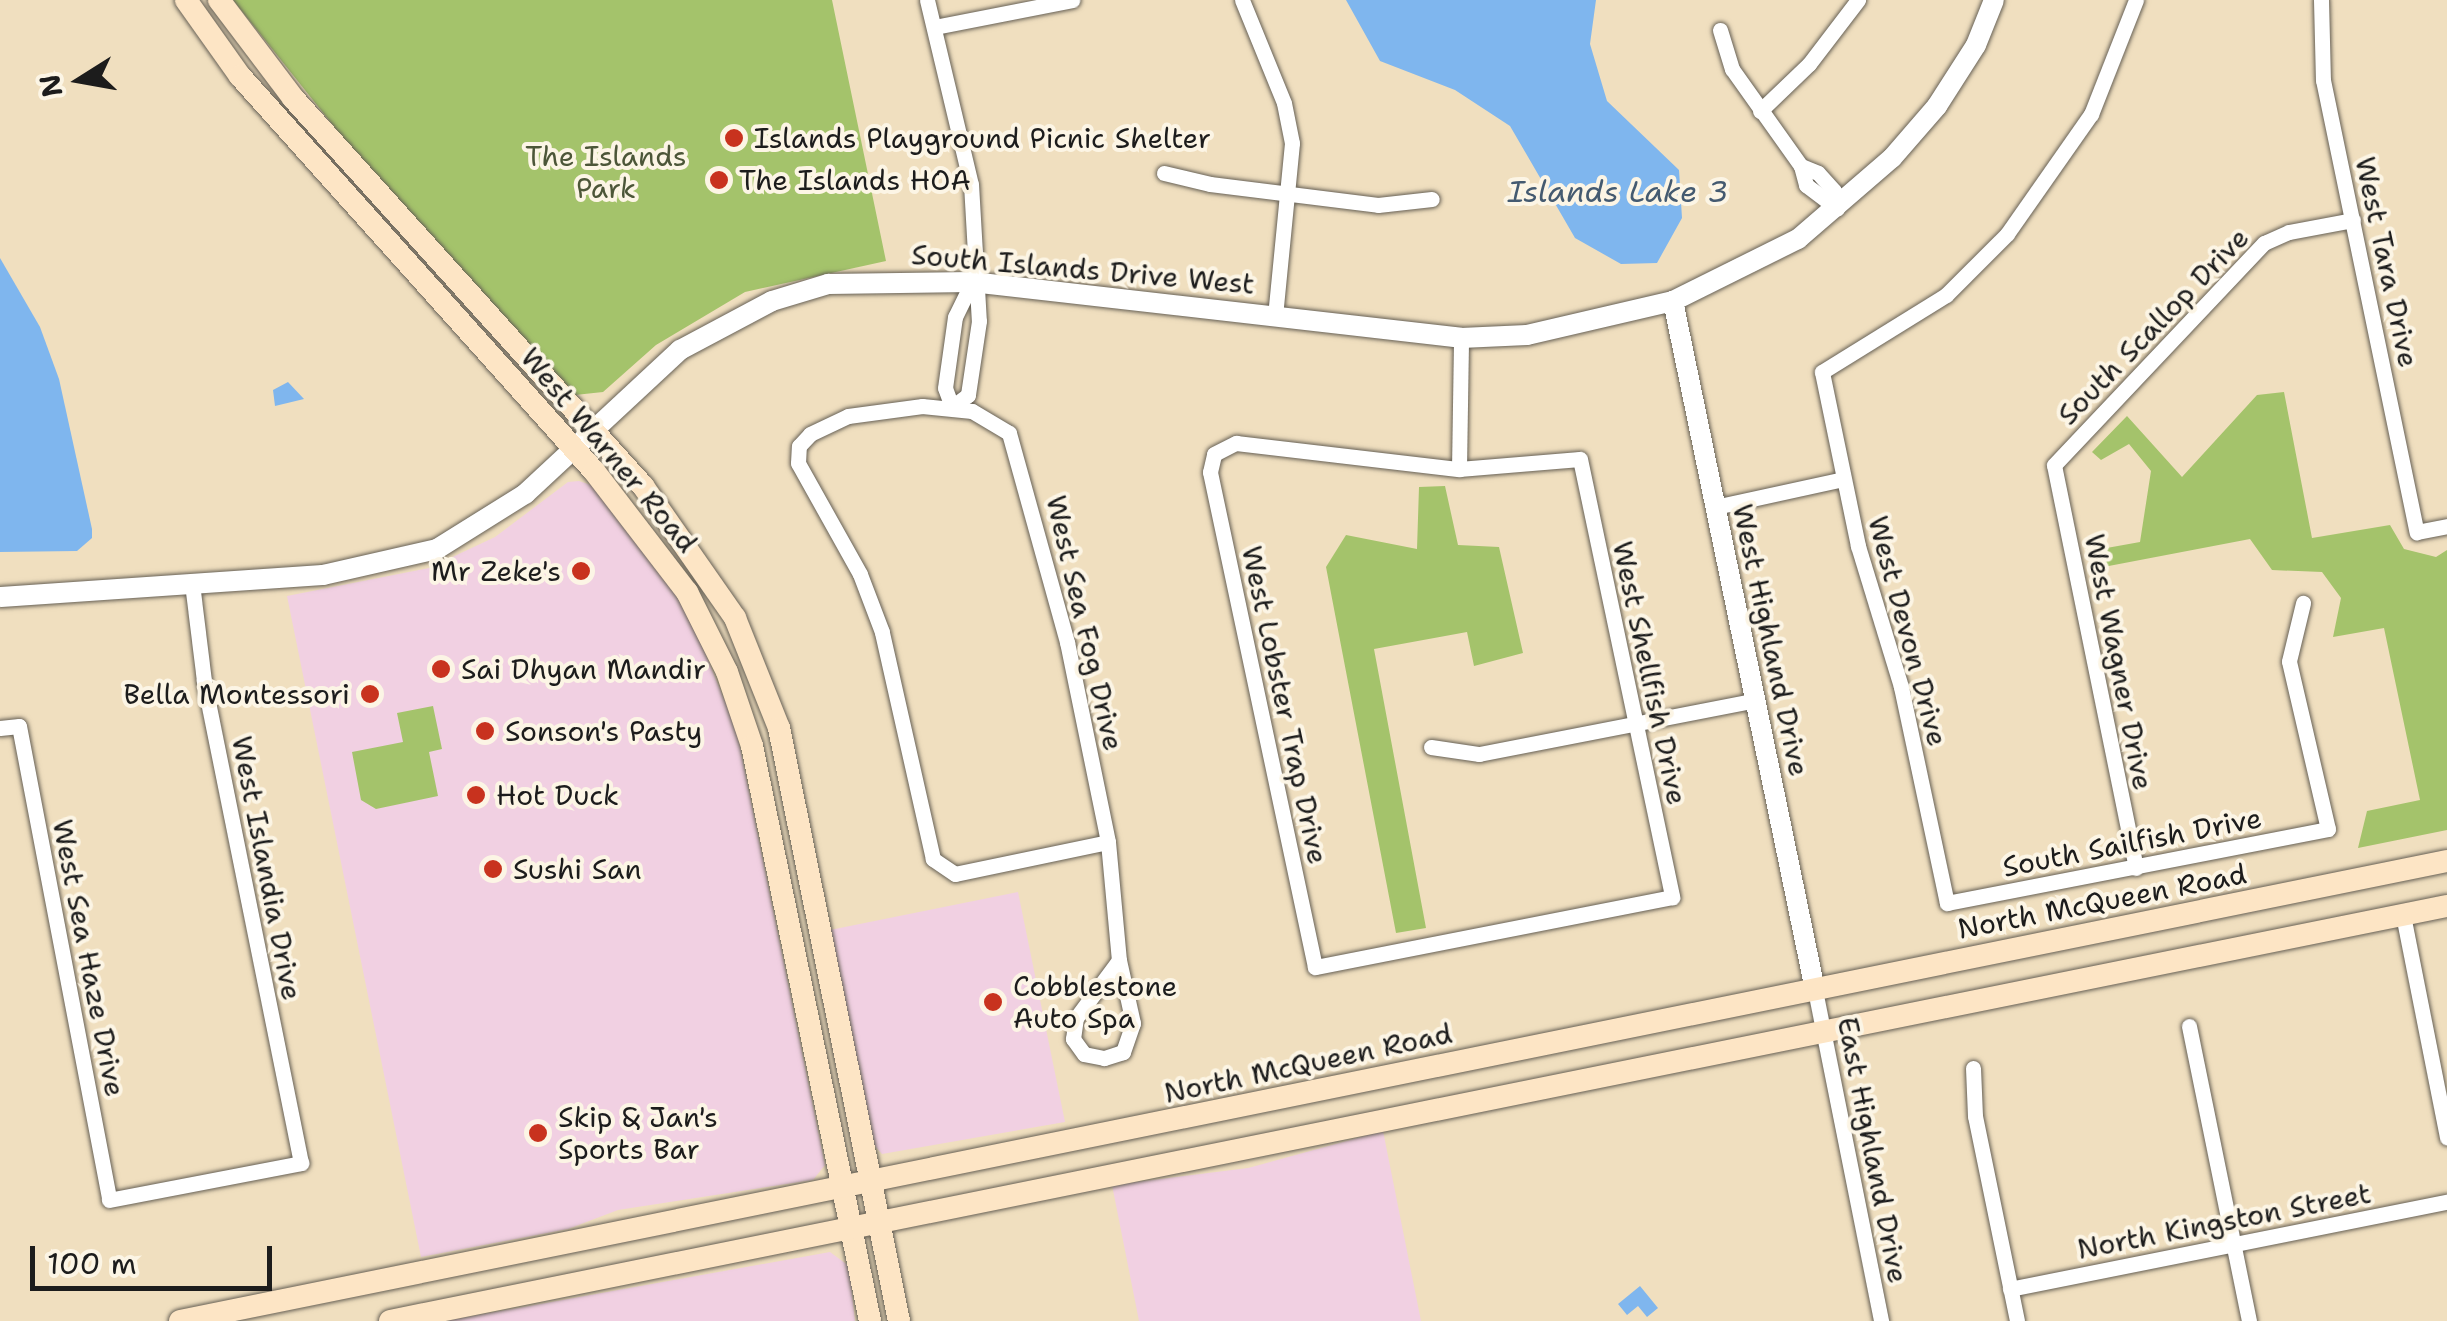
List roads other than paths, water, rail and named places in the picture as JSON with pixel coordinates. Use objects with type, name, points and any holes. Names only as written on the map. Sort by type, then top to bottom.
[{"type":"main road","name":"West Warner Road","points":[[186,0],[252,90],[576,450],[687,592],[726,672],[755,760],[870,1321]]},
{"type":"main road","name":"West Warner Road","points":[[219,0],[292,98],[594,433],[711,575],[762,680],[784,753],[899,1321]]},
{"type":"main road","points":[[755,760],[784,753]]},
{"type":"main road","name":"North McQueen Road","points":[[389,1321],[599,1280],[848,1208],[1342,1086],[2447,861]]},
{"type":"main road","name":"North McQueen Road","points":[[180,1321],[600,1236],[848,1208],[1350,1128],[2447,906]]},
{"type":"main road","points":[[1342,1086],[1350,1128]]},
{"type":"main road","points":[[599,1280],[600,1236]]},
{"type":"main road","points":[[379,1281],[389,1321]]},
{"type":"street","points":[[928,0],[969,170],[972,282],[979,321],[968,395],[952,407],[848,416],[799,446],[798,463],[860,574],[882,632],[933,859],[941,868],[966,873],[1108,842]]},
{"type":"street","points":[[935,27],[1072,0]]},
{"type":"street","points":[[1242,0],[1284,103],[1292,143],[1274,316]]},
{"type":"street","points":[[1760,111],[1809,64],[1858,0]]},
{"type":"street","name":"South Islands Drive West","points":[[0,597],[323,575],[437,549],[482,526],[576,450],[680,350],[772,301],[828,284],[883,278],[972,282],[1461,338],[1527,335],[1673,301],[1752,266],[1837,208],[1936,106],[1976,46],[1994,0]]},
{"type":"street","name":"West Devon Drive","points":[[1947,903],[1901,688],[1843,478],[1822,372],[1946,295],[2006,234],[2091,114],[2136,0]]},
{"type":"street","name":"West Tara Drive","points":[[2321,0],[2323,80],[2417,532],[2447,526]]},
{"type":"street","points":[[1720,30],[1732,69],[1819,200],[1837,208]]},
{"type":"street","points":[[1164,172],[1288,195],[1378,205],[1432,199]]},
{"type":"street","name":"South Scallop Drive","points":[[2054,466],[2264,243],[2354,220]]},
{"type":"street","points":[[952,407],[945,388],[955,317],[972,282]]},
{"type":"street","name":"West Highland Drive","points":[[1673,301],[1814,990]]},
{"type":"street","points":[[1459,468],[1461,338]]},
{"type":"street","name":"West Sea Fog Drive","points":[[952,407],[999,422],[1018,454],[1108,842],[1119,960],[1134,1023],[1123,1052],[1104,1058],[1084,1054],[1073,1038],[1076,1018],[1119,960]]},
{"type":"street","name":"West Lobster Trap Drive","points":[[1459,468],[1268,443],[1236,443],[1214,454],[1210,472],[1315,966],[1672,897]]},
{"type":"street","name":"West Shellfish Drive","points":[[1459,468],[1580,460],[1672,897]]},
{"type":"street","name":"West Wagner Drive","points":[[2054,466],[2136,868]]},
{"type":"street","points":[[1715,507],[1843,478]]},
{"type":"street","name":"West Islandia Drive","points":[[109,1200],[301,1163],[204,681],[192,583]]},
{"type":"street","name":"South Sailfish Drive","points":[[1947,903],[2328,828],[2289,661],[2304,603]]},
{"type":"street","points":[[1431,748],[1479,754],[1756,700]]},
{"type":"street","name":"West Sea Haze Drive","points":[[0,728],[19,726],[109,1200]]},
{"type":"street","points":[[2404,915],[2447,1138]]},
{"type":"street","name":"East Highland Drive","points":[[1814,990],[1882,1321]]},
{"type":"street","points":[[2188,1026],[2249,1321]]},
{"type":"street","points":[[1973,1068],[1975,1116],[2017,1321]]},
{"type":"street","name":"North Kingston Street","points":[[2010,1288],[2447,1202]]},
{"type":"water","name":"Islands Lake 3","points":[[1346,0],[1596,0],[1590,44],[1607,101],[1679,170],[1682,218],[1657,263],[1621,264],[1575,238],[1510,126],[1455,90],[1380,61]]},
{"type":"water","points":[[0,258],[40,327],[59,379],[92,529],[92,538],[77,551],[0,552]]},
{"type":"water","points":[[288,382],[304,399],[275,406],[273,390]]},
{"type":"water","points":[[1640,1286],[1658,1308],[1647,1317],[1638,1306],[1627,1315],[1618,1304]]},
{"type":"place","name":"Islands Playground Picnic Shelter","points":[[734,138]]},
{"type":"place","name":"The Islands HOA","points":[[719,180]]},
{"type":"place","name":"Mr Zeke's","points":[[581,571]]},
{"type":"place","name":"Sai Dhyan Mandir","points":[[441,669]]},
{"type":"place","name":"Bella Montessori","points":[[370,694]]},
{"type":"place","name":"Sonson's Pasty","points":[[485,731]]},
{"type":"place","name":"Hot Duck","points":[[476,795]]},
{"type":"place","name":"Sushi San","points":[[493,869]]},
{"type":"place","name":"Cobblestone Auto Spa","points":[[993,1002]]},
{"type":"place","name":"Skip & Jan's Sports Bar","points":[[538,1133]]},
{"type":"park label","name":"The Islands Park","points":[[606,172]]}]
